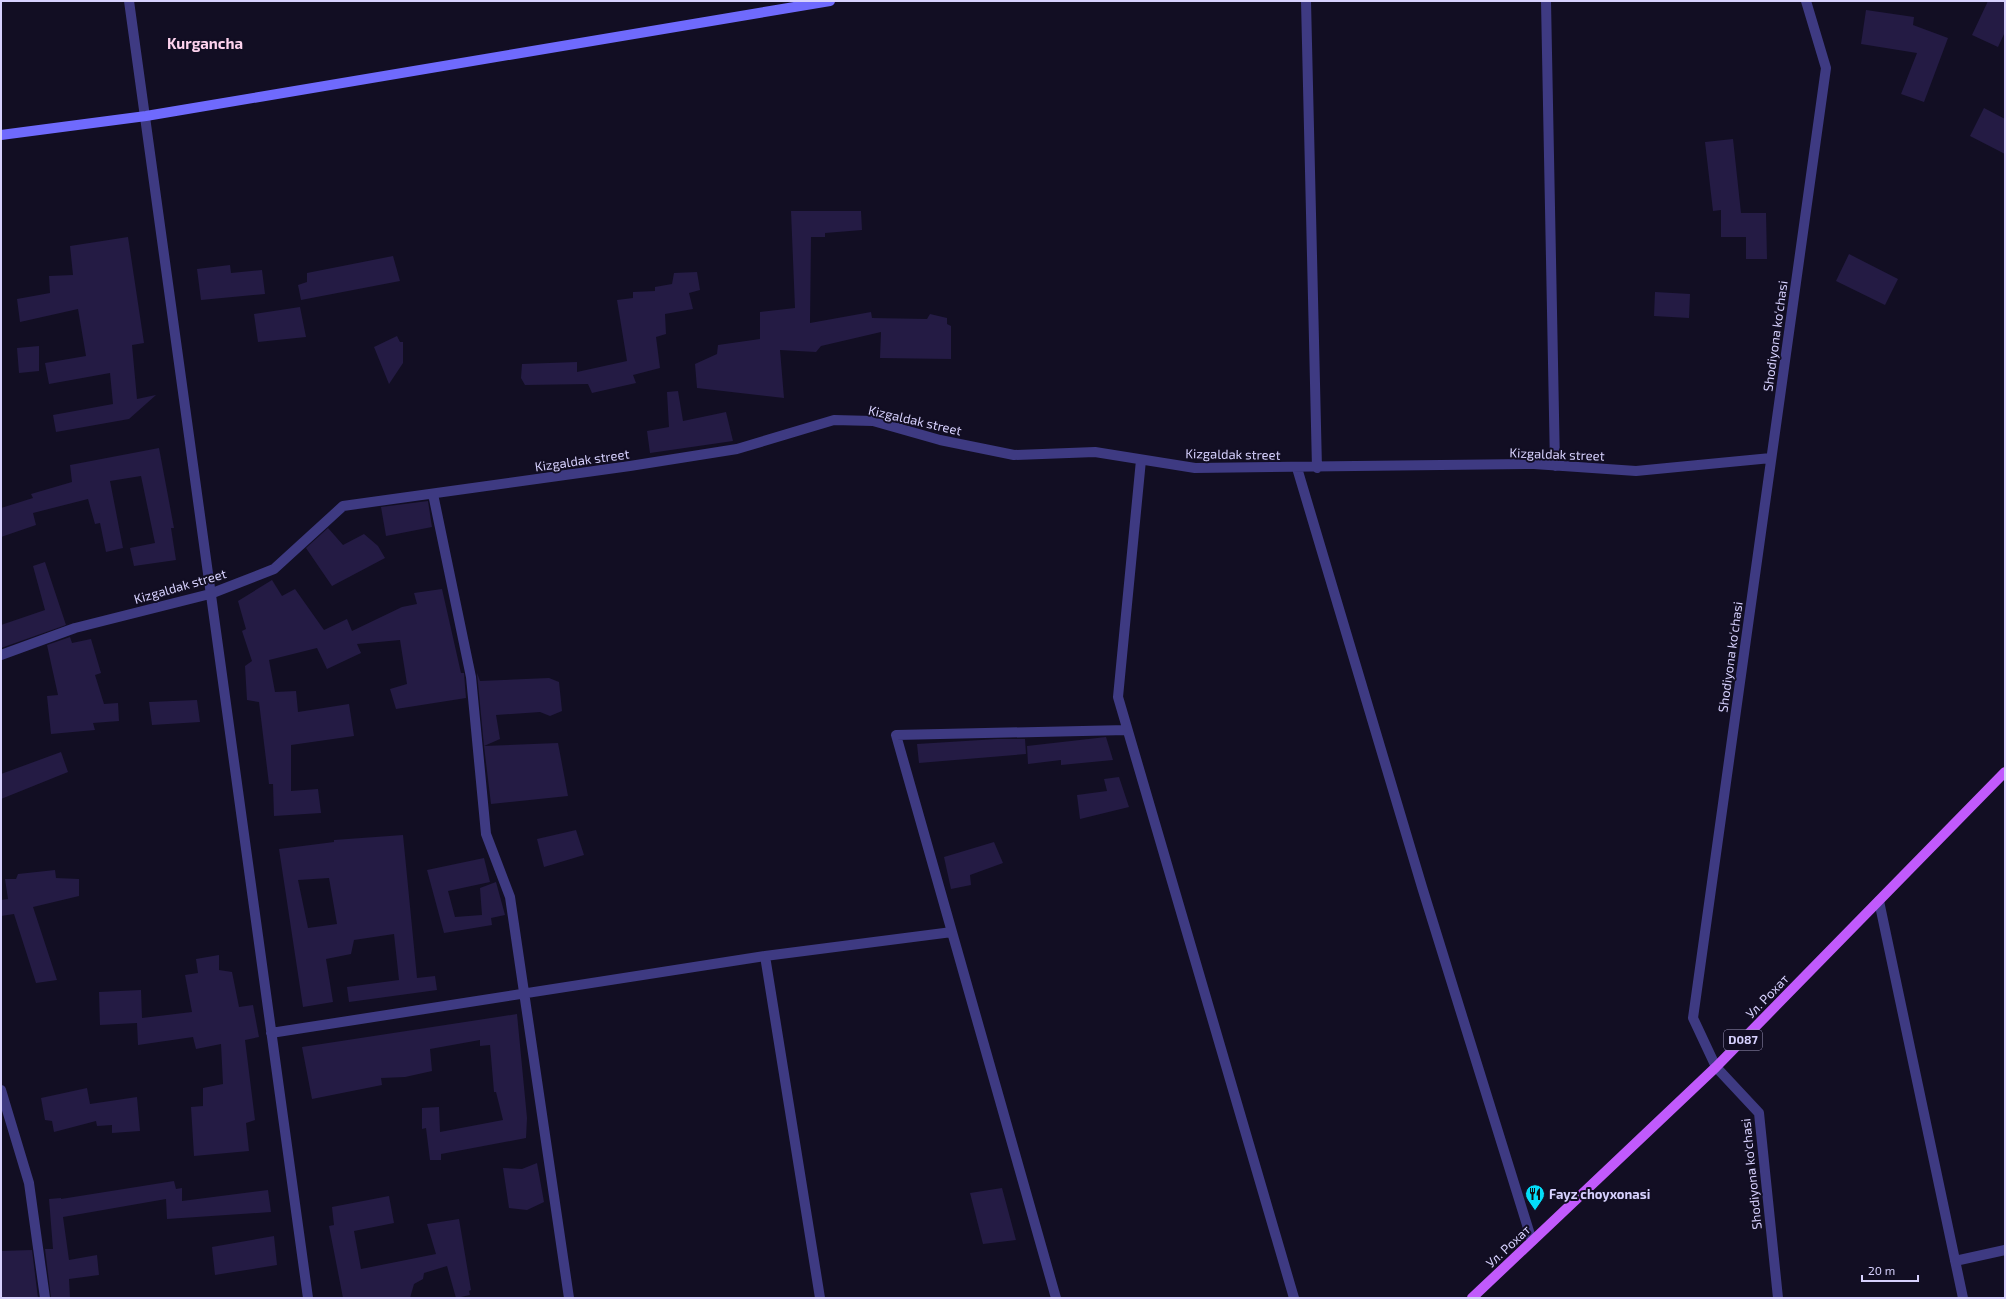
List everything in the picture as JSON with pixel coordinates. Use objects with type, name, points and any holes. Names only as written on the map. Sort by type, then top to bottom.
[{"type":"main road","name":"Ул. Рохат","points":[[1472,1298],[1716,1067],[2005,772]]},
{"type":"street","points":[[129,1],[146,116],[270,1033],[308,1298]]},
{"type":"street","points":[[1,136],[146,116],[830,1]]},
{"type":"street","points":[[1306,1],[1317,468]]},
{"type":"street","points":[[1546,1],[1554,466]]},
{"type":"street","name":"Shodiyona ko'chasi","points":[[1778,1298],[1759,1113],[1716,1067],[1693,1018],[1826,68],[1806,1]]},
{"type":"street","name":"Kizgaldak street","points":[[1,655],[75,628],[210,594],[274,569],[343,506],[630,466],[736,449],[834,420],[873,421],[940,440],[1014,454],[1095,452],[1195,468],[1317,468],[1534,464],[1636,471],[1771,458]]},
{"type":"street","points":[[1140,460],[1118,697],[1294,1298]]},
{"type":"street","points":[[1296,468],[1422,887],[1532,1241]]},
{"type":"street","points":[[433,494],[471,677],[486,834],[510,897],[519,968],[525,993],[569,1298]]},
{"type":"street","points":[[1056,1298],[896,735],[1127,730]]},
{"type":"street","points":[[1879,901],[1963,1298]]},
{"type":"street","points":[[270,1033],[765,956],[952,932]]},
{"type":"street","points":[[765,956],[820,1298]]},
{"type":"street","points":[[1,1090],[29,1183],[45,1298]]},
{"type":"street","points":[[1955,1261],[2005,1250]]},
{"type":"building","points":[[1988,1],[2005,1],[2005,32],[1998,47],[1972,35]]},
{"type":"building","points":[[1866,10],[1914,17],[1913,25],[1948,38],[1924,102],[1901,94],[1917,53],[1861,44]]},
{"type":"building","points":[[1984,108],[2005,119],[2005,154],[1970,136]]},
{"type":"building","points":[[1733,139],[1741,213],[1766,213],[1767,259],[1746,259],[1746,237],[1721,237],[1721,210],[1713,211],[1705,142]]},
{"type":"building","points":[[791,211],[861,211],[862,230],[825,233],[825,237],[811,237],[810,323],[871,312],[872,318],[927,319],[930,314],[947,318],[947,324],[951,326],[951,359],[880,358],[881,332],[821,346],[816,352],[780,350],[784,398],[697,388],[695,364],[717,354],[718,345],[760,339],[760,312],[795,308]]},
{"type":"building","points":[[128,237],[144,343],[132,345],[137,399],[156,395],[129,419],[56,432],[53,415],[113,404],[110,373],[49,384],[45,363],[86,356],[78,309],[20,322],[17,299],[50,293],[49,276],[73,275],[70,246]]},
{"type":"building","points":[[1849,254],[1898,279],[1885,305],[1836,281]]},
{"type":"building","points":[[393,256],[400,281],[301,300],[298,285],[307,282],[307,273]]},
{"type":"building","points":[[230,265],[231,273],[262,270],[265,294],[201,300],[197,269]]},
{"type":"building","points":[[697,272],[700,290],[689,293],[693,309],[665,314],[666,334],[656,337],[660,368],[633,375],[636,383],[592,393],[588,384],[525,385],[521,378],[522,364],[577,362],[577,372],[627,361],[617,300],[633,298],[633,292],[655,291],[655,287],[672,284],[674,273]]},
{"type":"building","points":[[1655,292],[1690,294],[1689,318],[1654,316]]},
{"type":"building","points":[[300,307],[306,337],[258,342],[254,314]]},
{"type":"building","points":[[397,336],[400,342],[403,342],[403,363],[389,384],[374,347]]},
{"type":"building","points":[[39,346],[39,371],[19,373],[17,348]]},
{"type":"building","points":[[678,391],[683,421],[726,412],[733,441],[650,453],[647,431],[669,427],[667,392]]},
{"type":"building","points":[[159,448],[174,528],[171,528],[176,560],[134,566],[130,548],[155,543],[141,476],[110,481],[123,548],[106,552],[100,523],[95,524],[88,499],[33,513],[36,525],[1,537],[1,508],[33,498],[31,494],[72,482],[70,465]]},
{"type":"building","points":[[428,501],[432,527],[386,536],[381,507]]},
{"type":"building","points":[[328,528],[343,545],[364,534],[378,546],[385,558],[332,586],[306,548]]},
{"type":"building","points":[[45,562],[66,625],[1,648],[1,625],[45,610],[33,566]]},
{"type":"building","points":[[272,580],[282,596],[295,589],[324,630],[347,619],[352,631],[402,607],[417,604],[414,593],[442,589],[461,673],[464,673],[466,698],[396,709],[390,689],[407,684],[400,640],[357,644],[361,653],[327,669],[317,648],[269,660],[275,692],[296,691],[298,712],[349,704],[354,736],[291,745],[291,791],[318,789],[321,813],[274,816],[273,784],[269,784],[259,702],[247,700],[245,666],[252,661],[242,631],[246,629],[238,601]]},
{"type":"building","points":[[70,637],[72,643],[91,639],[101,673],[95,675],[104,704],[118,703],[119,721],[93,723],[95,730],[51,734],[47,696],[58,695],[47,645]]},
{"type":"building","points":[[477,673],[480,681],[549,678],[559,682],[562,711],[550,716],[540,712],[496,715],[500,739],[484,746]]},
{"type":"building","points":[[197,700],[200,722],[152,725],[149,702]]},
{"type":"building","points":[[1106,737],[1113,760],[1061,765],[1061,760],[1028,764],[1027,746]]},
{"type":"building","points":[[997,739],[1025,739],[1026,754],[919,763],[917,744]]},
{"type":"building","points":[[558,743],[568,796],[491,804],[484,746]]},
{"type":"building","points":[[61,752],[68,772],[1,799],[1,774]]},
{"type":"building","points":[[1119,777],[1129,807],[1080,819],[1077,795],[1107,791],[1104,779]]},
{"type":"building","points":[[576,830],[584,855],[544,867],[537,839]]},
{"type":"building","points":[[403,835],[417,978],[435,976],[437,990],[349,1002],[347,987],[399,980],[394,934],[354,940],[351,954],[326,959],[333,1002],[303,1007],[279,849],[334,842],[334,840]],"holes":[[[329,878],[337,924],[308,928],[298,880]]]},
{"type":"building","points":[[994,842],[1003,863],[970,875],[971,885],[951,889],[944,857]]},
{"type":"building","points":[[484,858],[490,882],[448,891],[455,917],[482,915],[480,888],[496,882],[505,915],[491,918],[492,925],[444,933],[427,870]]},
{"type":"building","points":[[55,870],[56,878],[79,879],[79,896],[33,907],[57,980],[36,983],[14,914],[1,916],[1,900],[8,899],[5,879],[16,879],[18,874]]},
{"type":"building","points":[[219,955],[219,970],[232,972],[239,1007],[253,1005],[259,1037],[245,1040],[255,1120],[246,1123],[249,1151],[194,1156],[191,1107],[203,1106],[203,1088],[223,1084],[221,1044],[196,1049],[193,1037],[138,1045],[137,1023],[100,1025],[99,992],[141,990],[142,1018],[192,1012],[185,975],[198,973],[196,959]]},
{"type":"building","points":[[517,1014],[527,1118],[526,1138],[441,1154],[441,1160],[430,1160],[426,1128],[422,1129],[422,1108],[439,1107],[440,1132],[503,1120],[496,1092],[494,1092],[490,1045],[480,1046],[480,1040],[430,1049],[432,1071],[405,1077],[381,1078],[382,1085],[312,1099],[302,1047]]},
{"type":"building","points":[[87,1088],[90,1104],[137,1097],[140,1131],[112,1133],[112,1125],[97,1126],[96,1121],[54,1132],[52,1121],[45,1120],[41,1098]]},
{"type":"building","points":[[537,1163],[544,1202],[527,1210],[509,1208],[503,1168],[522,1169]]},
{"type":"building","points":[[174,1181],[176,1189],[182,1188],[182,1201],[268,1190],[271,1212],[167,1219],[166,1199],[63,1217],[69,1260],[97,1255],[99,1275],[69,1279],[70,1298],[51,1298],[45,1249],[53,1249],[49,1199],[61,1199]]},
{"type":"building","points":[[1002,1188],[1016,1240],[983,1244],[970,1193]]},
{"type":"building","points":[[389,1196],[394,1223],[354,1231],[361,1269],[436,1254],[427,1224],[459,1219],[471,1290],[469,1291],[470,1295],[456,1298],[447,1266],[424,1273],[423,1279],[414,1284],[410,1298],[343,1298],[329,1226],[334,1225],[332,1207]]},
{"type":"building","points":[[274,1236],[277,1265],[215,1275],[212,1247]]},
{"type":"building","points":[[32,1250],[38,1298],[1,1298],[1,1251]]},
{"type":"place","name":"Fayz choyxonasi","points":[[1535,1211]]},
{"type":"district","name":"Kurgancha","points":[[205,44]]}]
